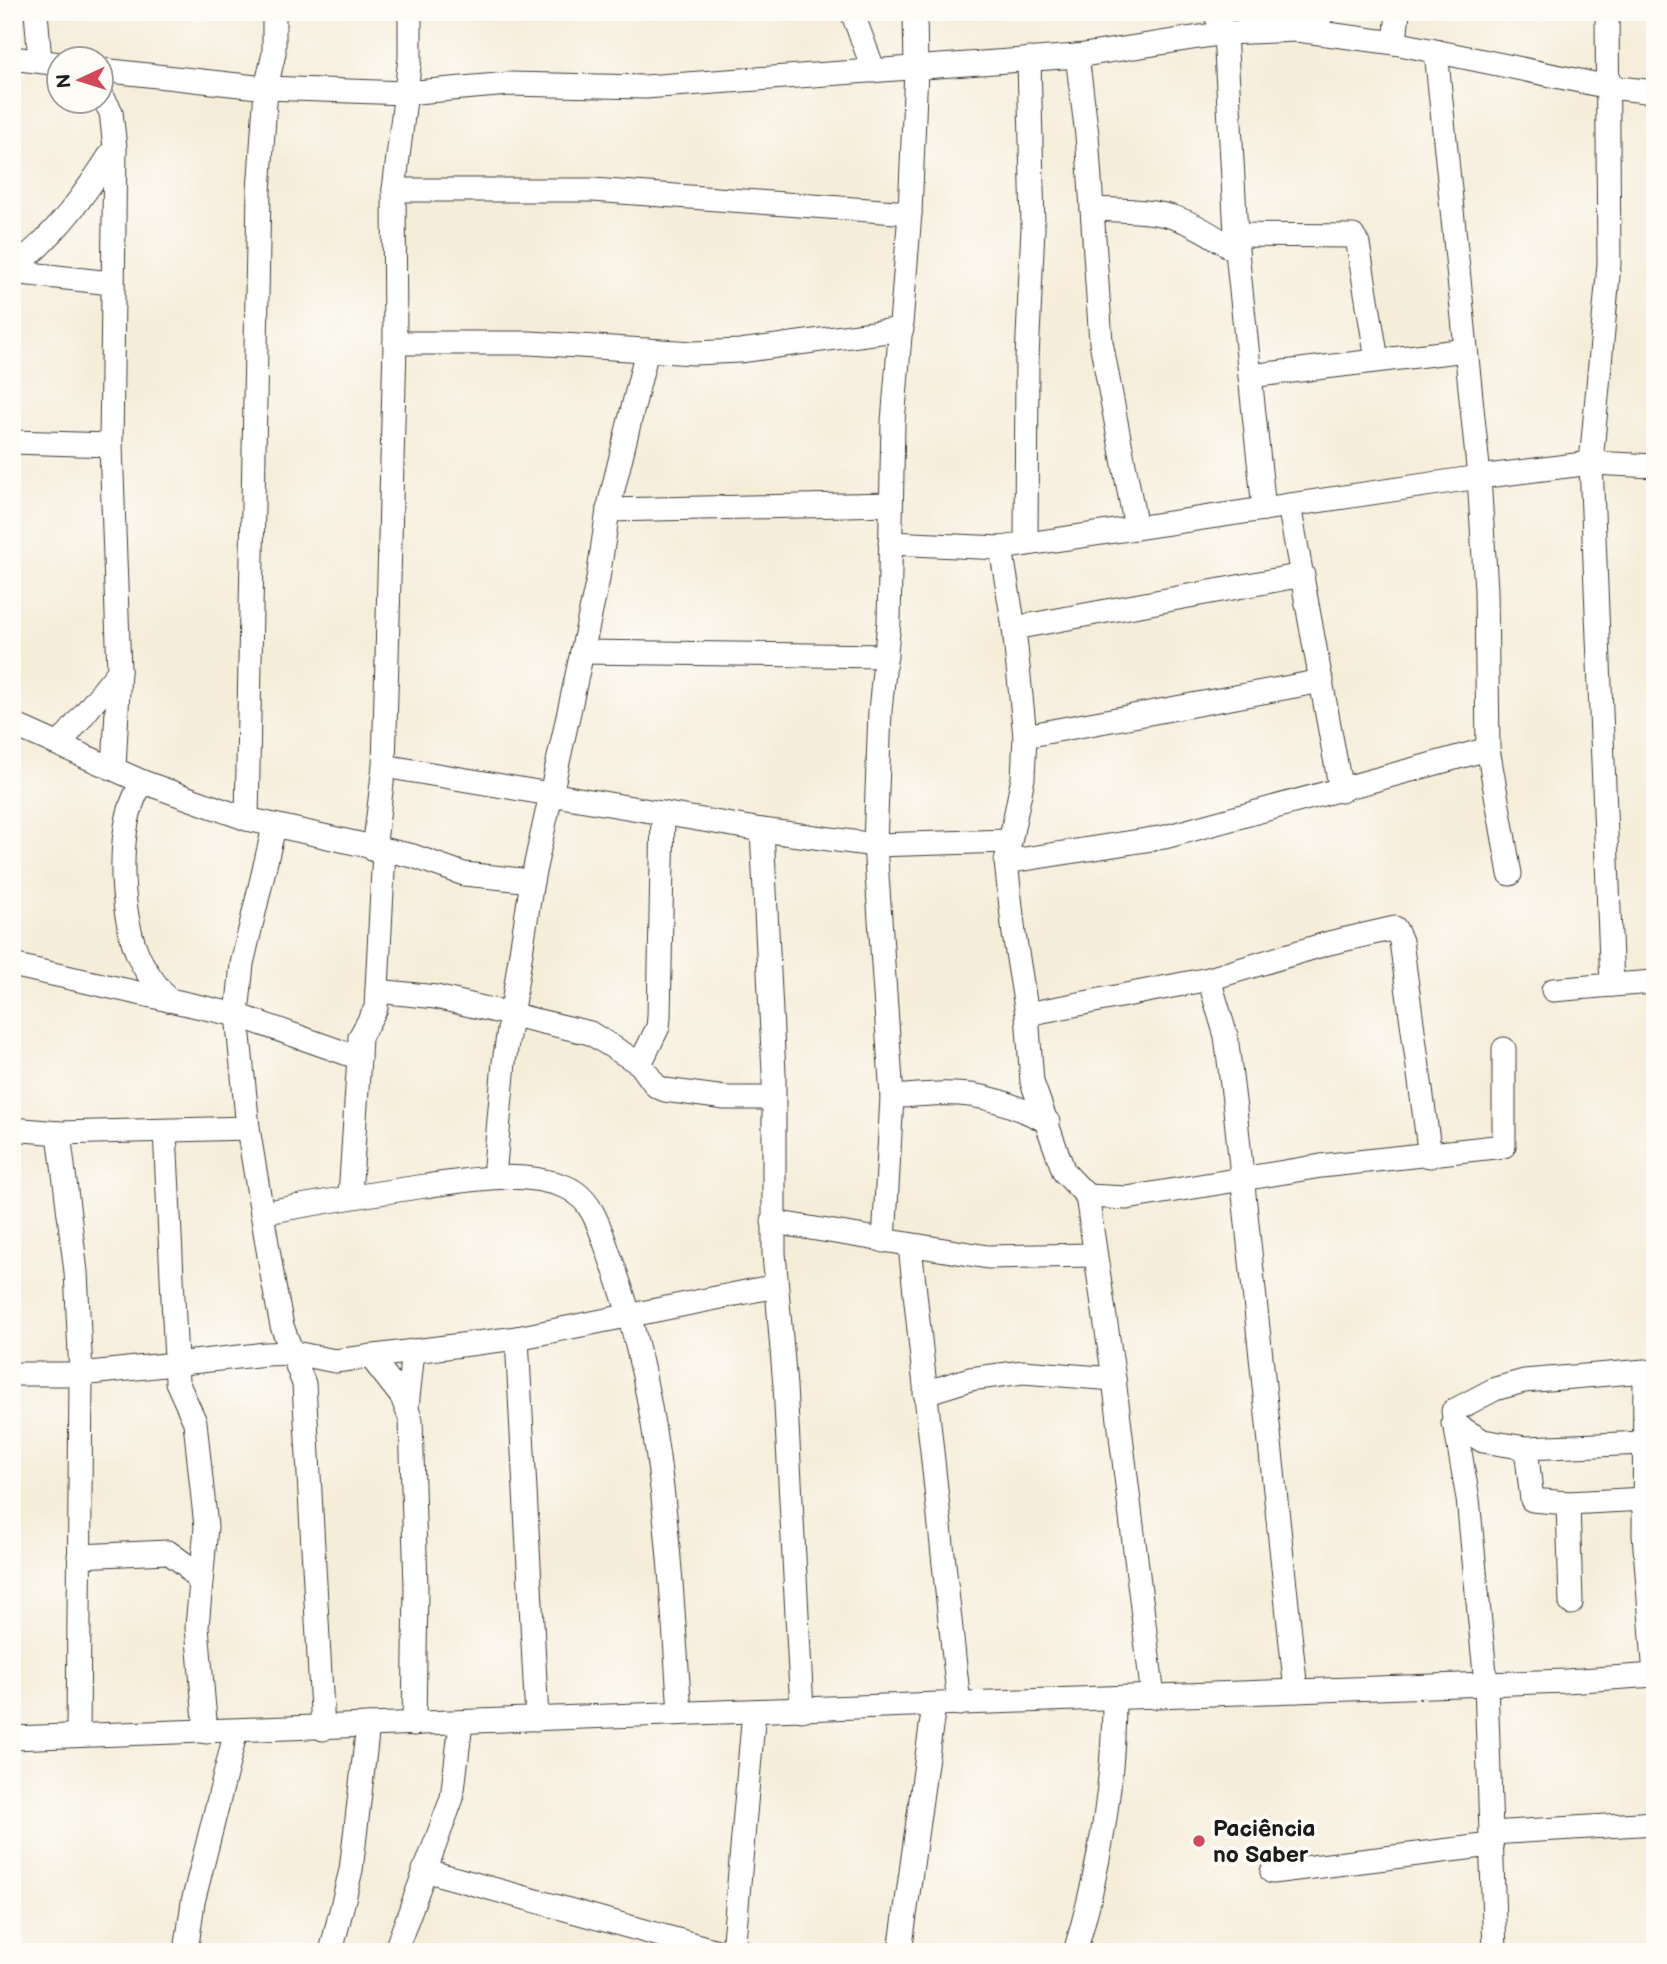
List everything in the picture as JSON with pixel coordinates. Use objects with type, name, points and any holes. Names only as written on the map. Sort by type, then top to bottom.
[{"type":"street","points":[[36,12],[46,48]]},
{"type":"street","points":[[247,820],[259,191],[266,88],[274,53],[274,12]]},
{"type":"street","points":[[349,1196],[360,1037],[376,1008],[377,991],[395,343],[394,190],[410,58],[410,12]]},
{"type":"street","points":[[852,12],[874,71]]},
{"type":"street","points":[[884,1241],[892,1097],[876,845],[880,711],[886,656],[893,422],[910,213],[916,69],[915,12]]},
{"type":"street","points":[[1214,12],[1225,33],[1237,243],[1264,509]]},
{"type":"street","points":[[1297,30],[1325,12]]},
{"type":"street","points":[[1395,43],[1398,12]]},
{"type":"street","points":[[1607,12],[1609,264],[1591,464],[1612,985]]},
{"type":"street","points":[[116,72],[266,88],[405,93],[509,85],[645,88],[1077,56],[1225,33],[1267,21],[1297,30],[1395,43],[1609,87],[1655,92]]},
{"type":"street","points":[[1436,51],[1479,477],[1486,590],[1488,749],[1510,874]]},
{"type":"street","points":[[1077,56],[1092,209],[1101,342],[1136,528]]},
{"type":"street","points":[[12,58],[46,62]]},
{"type":"street","points":[[1026,544],[1027,359],[1033,227],[1029,59]]},
{"type":"street","points":[[116,94],[135,74]]},
{"type":"street","points":[[108,116],[115,148],[111,283],[111,444],[119,671],[114,768]]},
{"type":"street","points":[[12,271],[36,251],[62,223],[115,148]]},
{"type":"street","points":[[394,190],[593,190],[910,213]]},
{"type":"street","points":[[1092,209],[1179,216],[1237,243],[1353,236],[1358,244],[1377,360]]},
{"type":"street","points":[[12,271],[111,283]]},
{"type":"street","points":[[395,343],[530,343],[694,353],[740,351],[902,329]]},
{"type":"street","points":[[494,1177],[504,1062],[532,881],[598,579],[608,510],[647,350]]},
{"type":"street","points":[[1250,376],[1466,350]]},
{"type":"street","points":[[12,442],[111,444]]},
{"type":"street","points":[[890,543],[1001,548],[1479,477],[1591,464],[1655,466]]},
{"type":"street","points":[[608,510],[891,503]]},
{"type":"street","points":[[1289,505],[1341,791]]},
{"type":"street","points":[[1001,548],[1014,628],[1025,736],[1023,778],[1007,851],[1027,1014],[1032,1082],[1065,1172],[1087,1196],[1114,1379],[1153,1696]]},
{"type":"street","points":[[1014,628],[1303,575]]},
{"type":"street","points":[[582,652],[886,656]]},
{"type":"street","points":[[61,744],[119,671]]},
{"type":"street","points":[[1025,736],[1322,681]]},
{"type":"street","points":[[12,724],[143,782],[247,820],[413,856],[464,874],[532,881]]},
{"type":"street","points":[[384,766],[762,830],[876,845],[1007,851],[1165,837],[1488,749]]},
{"type":"street","points":[[143,782],[134,795],[128,813],[124,866],[126,898],[137,953],[168,1000]]},
{"type":"street","points":[[639,1064],[658,1027],[659,1017],[663,813]]},
{"type":"street","points":[[274,827],[245,952],[237,1016],[248,1128],[282,1326],[295,1353],[304,1384],[323,1729]]},
{"type":"street","points":[[762,830],[773,1098],[773,1222],[785,1386],[802,1710]]},
{"type":"street","points":[[1027,1014],[1209,979],[1329,943],[1395,928],[1401,941],[1430,1156]]},
{"type":"street","points":[[12,965],[237,1016],[359,1058]]},
{"type":"street","points":[[1209,979],[1226,1036],[1296,1691]]},
{"type":"street","points":[[1553,990],[1655,982]]},
{"type":"street","points":[[377,991],[436,997],[512,1017],[590,1033],[639,1064],[656,1086],[665,1090],[725,1098],[773,1098]]},
{"type":"street","points":[[1087,1196],[1127,1198],[1321,1166],[1504,1146],[1504,1049]]},
{"type":"street","points":[[892,1097],[961,1092],[1010,1103],[1048,1122]]},
{"type":"street","points":[[12,1129],[59,1133],[248,1128]]},
{"type":"street","points":[[165,1131],[177,1382],[195,1422],[206,1527],[206,1555],[200,1583],[197,1627],[206,1732]]},
{"type":"street","points":[[59,1133],[75,1272],[81,1374],[78,1735]]},
{"type":"street","points":[[262,1213],[349,1196],[494,1177],[524,1177],[565,1187],[582,1196],[598,1224],[632,1314],[648,1394],[666,1521],[680,1712]]},
{"type":"street","points":[[773,1222],[910,1246],[1009,1258],[1094,1255]]},
{"type":"street","points":[[910,1246],[959,1704]]},
{"type":"street","points":[[12,1374],[81,1374],[176,1366],[266,1354],[295,1353],[335,1361],[516,1338],[776,1286]]},
{"type":"street","points":[[266,1354],[282,1326]]},
{"type":"street","points":[[516,1338],[537,1719]]},
{"type":"street","points":[[413,1351],[407,1406],[413,1442],[416,1574],[414,1724]]},
{"type":"street","points":[[370,1356],[407,1406]]},
{"type":"street","points":[[304,1384],[335,1361]]},
{"type":"street","points":[[12,1738],[323,1729],[680,1712],[934,1705],[1486,1684],[1655,1675],[1644,1535],[1644,1443],[1650,1371],[1524,1381],[1505,1386],[1453,1411],[1468,1499],[1486,1684],[1495,1952]]},
{"type":"street","points":[[925,1393],[970,1379],[1023,1373],[1114,1379]]},
{"type":"street","points":[[1453,1423],[1483,1441],[1526,1448],[1644,1443]]},
{"type":"street","points":[[1526,1448],[1532,1500],[1568,1503],[1645,1499]]},
{"type":"street","points":[[1568,1503],[1571,1602]]},
{"type":"street","points":[[79,1556],[168,1552],[186,1565],[200,1583]]},
{"type":"street","points":[[1075,1952],[1102,1850],[1113,1750],[1114,1698]]},
{"type":"street","points":[[900,1952],[934,1705]]},
{"type":"street","points":[[733,1952],[754,1711]]},
{"type":"street","points":[[395,1952],[452,1797],[461,1723]]},
{"type":"street","points":[[331,1952],[351,1870],[368,1725]]},
{"type":"street","points":[[186,1952],[193,1902],[236,1731]]},
{"type":"street","points":[[1272,1872],[1491,1839],[1655,1823]]},
{"type":"street","points":[[424,1870],[722,1952]]},
{"type":"place","name":"Paciência no Saber","points":[[1199,1841]]}]
